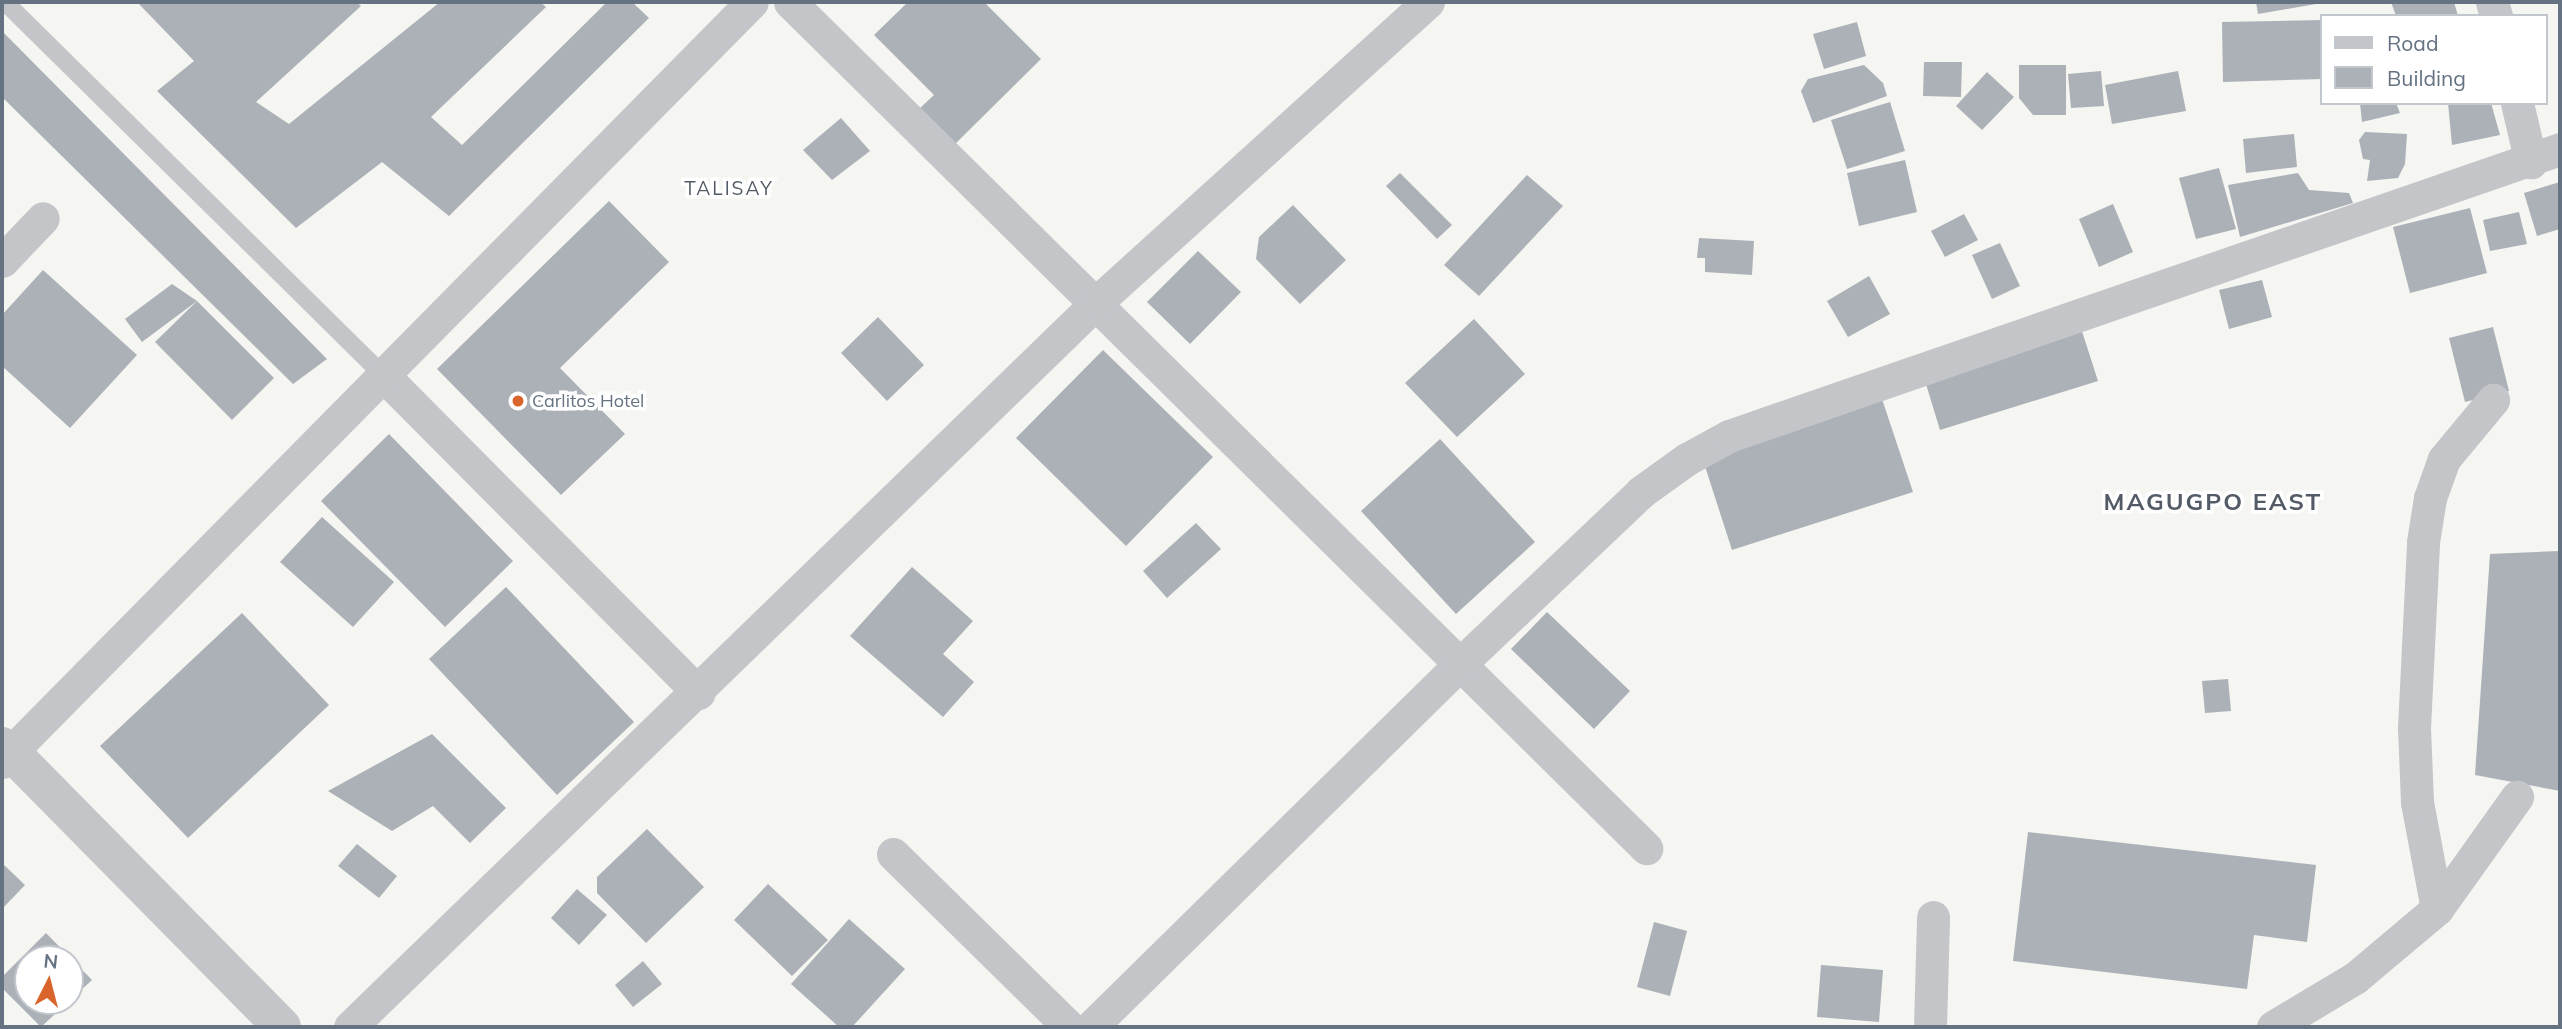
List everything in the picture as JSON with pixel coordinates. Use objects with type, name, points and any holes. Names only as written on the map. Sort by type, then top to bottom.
[{"type":"street","points":[[282,1027],[5,752],[751,2]]},
{"type":"street","points":[[790,2],[1097,302],[1646,848]]},
{"type":"street","points":[[350,1027],[699,693],[1097,302],[1428,2]]},
{"type":"street","points":[[1091,1027],[1460,664],[1641,492],[1686,459],[1729,436],[2545,155],[2517,105]]},
{"type":"street","points":[[2,261],[43,219]]},
{"type":"street","points":[[383,374],[699,693]]},
{"type":"street","points":[[2437,909],[2416,789],[2414,728],[2423,541],[2430,498],[2444,459],[2493,400]]},
{"type":"street","points":[[2273,1027],[2355,978],[2437,909],[2517,797]]},
{"type":"street","points":[[893,854],[1069,1027]]},
{"type":"street","points":[[1930,1027],[1933,916]]},
{"type":"lane","points":[[5,2],[383,374]]},
{"type":"building","points":[[137,2],[356,2],[361,6],[256,102],[289,124],[440,2],[540,2],[546,7],[431,117],[462,145],[607,2],[632,2],[649,18],[449,216],[382,162],[296,228],[157,91],[194,61]]},
{"type":"building","points":[[908,2],[984,2],[1041,59],[953,146],[918,110],[934,95],[874,35]]},
{"type":"building","points":[[2256,2],[2315,2],[2316,4],[2258,14]]},
{"type":"building","points":[[2391,2],[2454,2],[2457,14],[2395,14]]},
{"type":"building","points":[[2320,20],[2320,79],[2223,82],[2222,22]]},
{"type":"building","points":[[1857,22],[1866,56],[1824,69],[1813,34]]},
{"type":"building","points":[[2,31],[327,359],[293,384],[2,97]]},
{"type":"building","points":[[1924,62],[1962,62],[1961,97],[1923,96]]},
{"type":"building","points":[[1864,65],[1883,83],[1887,96],[1813,123],[1801,91],[1808,79]]},
{"type":"building","points":[[2019,65],[2066,65],[2066,115],[2033,115],[2019,98]]},
{"type":"building","points":[[2101,71],[2104,106],[2071,108],[2068,74]]},
{"type":"building","points":[[2178,71],[2186,111],[2112,124],[2105,85]]},
{"type":"building","points":[[1987,72],[2014,97],[1982,130],[1956,106]]},
{"type":"building","points":[[1890,102],[1905,151],[1847,169],[1831,120]]},
{"type":"building","points":[[2360,105],[2397,105],[2400,113],[2362,122]]},
{"type":"building","points":[[2448,105],[2492,105],[2500,135],[2452,145]]},
{"type":"building","points":[[841,118],[870,151],[832,180],[803,150]]},
{"type":"building","points":[[2365,132],[2407,134],[2405,164],[2398,178],[2367,181],[2370,160],[2363,159],[2359,140]]},
{"type":"building","points":[[2294,134],[2297,167],[2246,173],[2243,139]]},
{"type":"building","points":[[1905,160],[1917,212],[1859,226],[1847,173]]},
{"type":"building","points":[[2219,168],[2236,229],[2196,239],[2179,178]]},
{"type":"building","points":[[1400,173],[1452,225],[1437,239],[1386,186]]},
{"type":"building","points":[[2298,173],[2309,190],[2349,193],[2353,203],[2240,237],[2228,185]]},
{"type":"building","points":[[1527,175],[1563,206],[1479,296],[1444,265]]},
{"type":"building","points":[[2560,182],[2560,229],[2537,236],[2524,193]]},
{"type":"building","points":[[609,201],[669,262],[560,368],[625,434],[561,495],[437,369]]},
{"type":"building","points":[[2113,204],[2133,252],[2099,267],[2079,219]]},
{"type":"building","points":[[1293,205],[1346,260],[1300,304],[1256,259],[1259,237]]},
{"type":"building","points":[[2470,208],[2487,273],[2410,293],[2393,227]]},
{"type":"building","points":[[2519,212],[2527,244],[2490,251],[2483,220]]},
{"type":"building","points":[[1964,214],[1978,240],[1945,257],[1931,231]]},
{"type":"building","points":[[1699,238],[1754,241],[1752,275],[1705,272],[1705,258],[1697,258]]},
{"type":"building","points":[[2000,243],[2020,286],[1992,299],[1972,255]]},
{"type":"building","points":[[1198,251],[1241,292],[1190,344],[1147,302]]},
{"type":"building","points":[[43,270],[137,355],[70,428],[2,366],[2,315]]},
{"type":"building","points":[[1869,276],[1890,314],[1848,337],[1827,301]]},
{"type":"building","points":[[2262,280],[2272,317],[2229,329],[2219,290]]},
{"type":"building","points":[[172,284],[197,301],[142,342],[125,319]]},
{"type":"building","points":[[197,301],[274,378],[232,420],[155,342]]},
{"type":"building","points":[[878,317],[924,365],[887,401],[841,353]]},
{"type":"building","points":[[1474,319],[1525,374],[1457,437],[1405,383]]},
{"type":"building","points":[[2079,322],[2098,381],[1940,430],[1922,371]]},
{"type":"building","points":[[2493,327],[2509,391],[2465,402],[2449,338]]},
{"type":"building","points":[[1103,350],[1213,457],[1126,546],[1016,438]]},
{"type":"building","points":[[1882,399],[1913,492],[1732,550],[1702,457]]},
{"type":"building","points":[[389,434],[513,561],[445,627],[321,501]]},
{"type":"building","points":[[1440,439],[1535,542],[1456,614],[1361,511]]},
{"type":"building","points":[[322,517],[394,582],[353,627],[280,562]]},
{"type":"building","points":[[1196,523],[1221,549],[1167,598],[1143,571]]},
{"type":"building","points":[[2560,551],[2560,791],[2475,775],[2490,554]]},
{"type":"building","points":[[912,567],[973,621],[943,654],[974,682],[943,717],[850,636]]},
{"type":"building","points":[[506,587],[634,722],[557,795],[429,659]]},
{"type":"building","points":[[1547,612],[1630,691],[1594,729],[1511,649]]},
{"type":"building","points":[[242,613],[329,705],[188,838],[100,746]]},
{"type":"building","points":[[2228,679],[2231,711],[2205,713],[2202,681]]},
{"type":"building","points":[[432,734],[506,808],[470,843],[433,806],[392,831],[328,791]]},
{"type":"building","points":[[647,829],[704,887],[646,943],[597,893],[597,877]]},
{"type":"building","points":[[2028,832],[2316,865],[2307,942],[2254,935],[2247,989],[2013,961]]},
{"type":"building","points":[[357,844],[397,876],[379,898],[338,866]]},
{"type":"building","points":[[2,863],[25,885],[2,909]]},
{"type":"building","points":[[768,884],[828,940],[792,976],[734,920]]},
{"type":"building","points":[[577,889],[607,915],[579,945],[551,918]]},
{"type":"building","points":[[849,919],[905,969],[852,1027],[839,1027],[791,984]]},
{"type":"building","points":[[1654,922],[1687,931],[1670,996],[1637,987]]},
{"type":"building","points":[[46,933],[58,945],[34,945]]},
{"type":"building","points":[[643,961],[662,984],[633,1007],[615,985]]},
{"type":"building","points":[[14,965],[14,1000],[2,988],[2,977]]},
{"type":"building","points":[[1821,965],[1883,970],[1879,1022],[1817,1017]]},
{"type":"building","points":[[84,972],[92,980],[84,987]]},
{"type":"building","points":[[29,1015],[54,1015],[41,1027]]},
{"type":"place","name":"Carlitos Hotel","points":[[518,401]]},
{"type":"district","name":"TALISAY","points":[[729,189]]},
{"type":"district","name":"MAGUGPO EAST","points":[[2213,502]]}]
